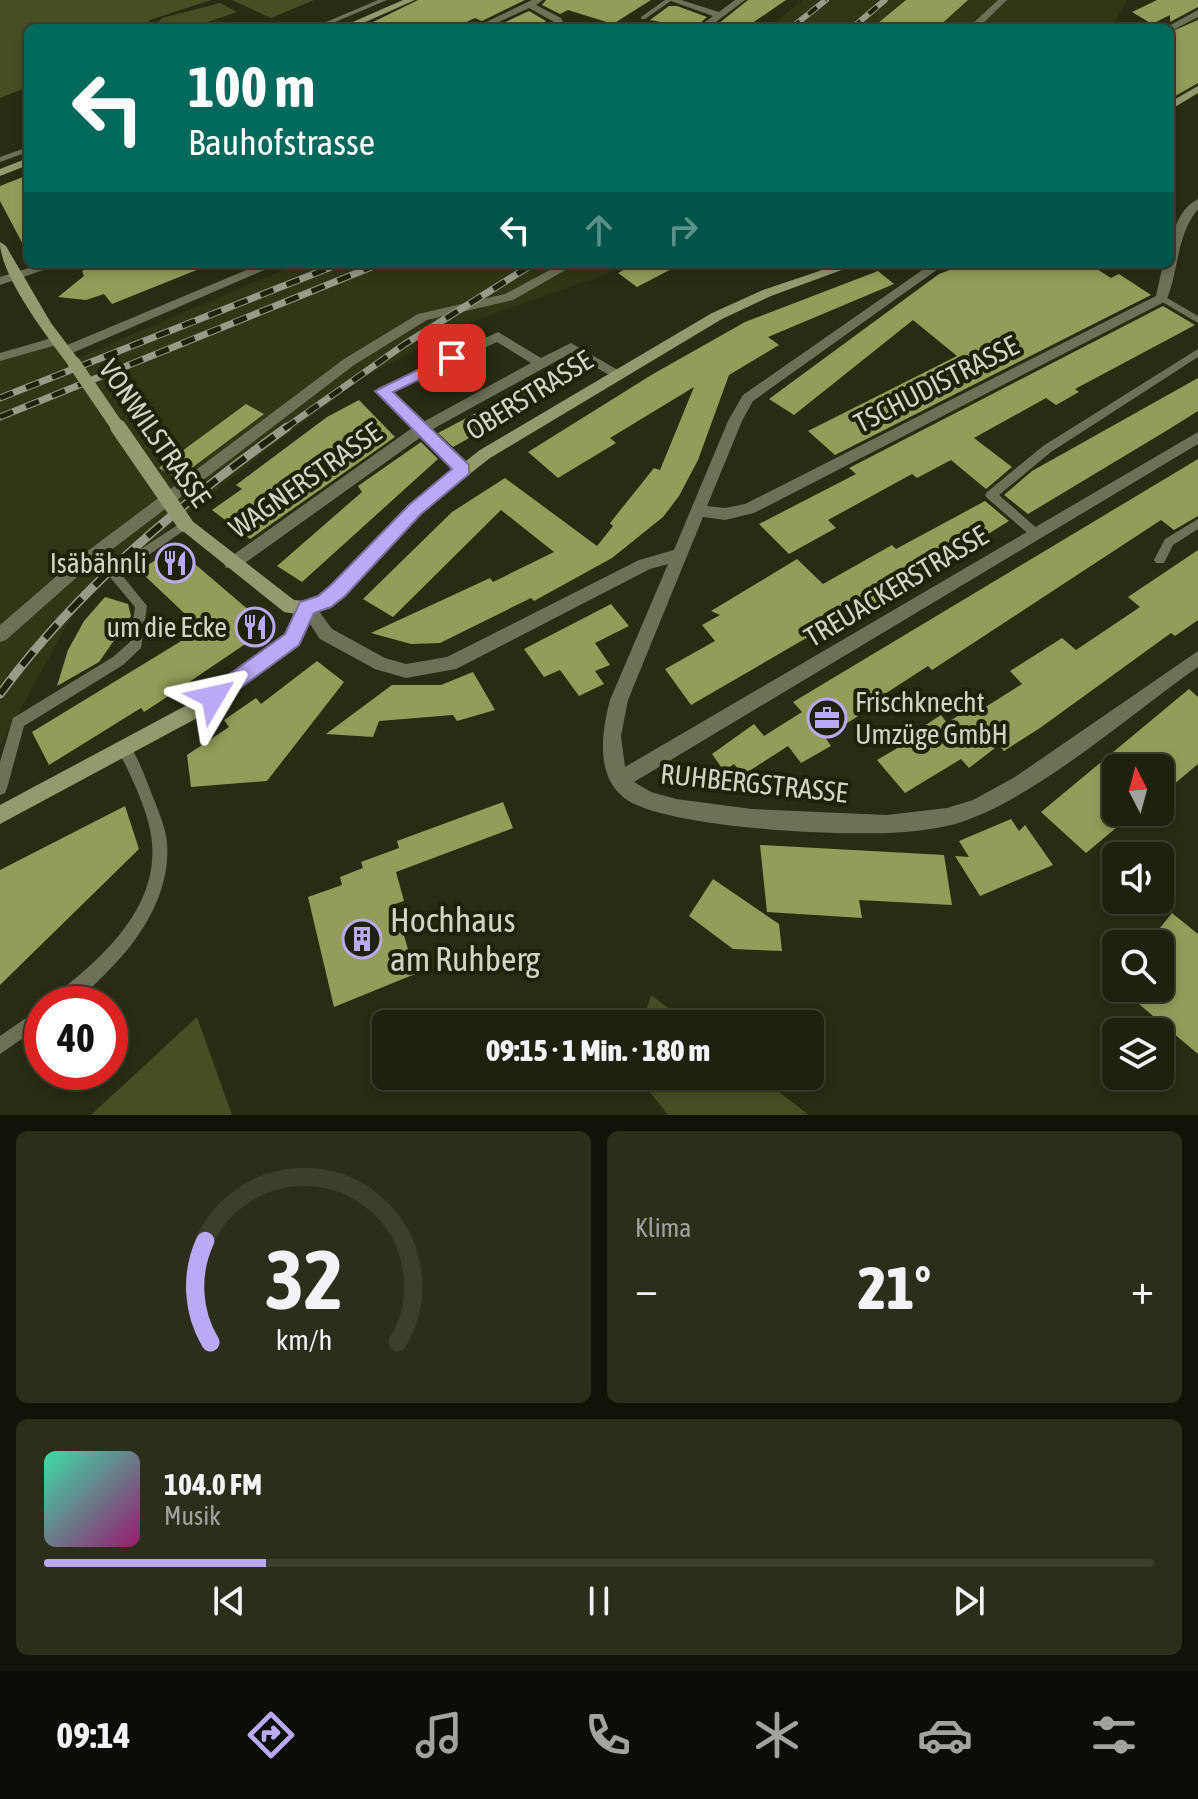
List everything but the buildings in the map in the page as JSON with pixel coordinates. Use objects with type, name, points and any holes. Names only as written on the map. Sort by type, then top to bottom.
[{"type":"street","points":[[671,0],[720,15]]},
{"type":"street","points":[[708,24],[741,0]]},
{"type":"street","points":[[977,24],[1003,0]]},
{"type":"street","points":[[353,24],[404,1]]},
{"type":"street","points":[[487,24],[534,2],[560,24]]},
{"type":"street","points":[[1174,26],[1198,13]]},
{"type":"street","points":[[1174,104],[1198,89]]},
{"type":"street","points":[[0,173],[24,163]]},
{"type":"street","points":[[1174,251],[1185,217],[1198,202]]},
{"type":"street","name":"VONWILSTRASSE","points":[[0,246],[65,351],[185,524],[290,607],[307,608]]},
{"type":"street","points":[[0,281],[43,268]]},
{"type":"street","points":[[0,357],[65,351],[262,268]]},
{"type":"street","points":[[0,635],[79,566],[349,362],[429,314],[509,297],[563,268]]},
{"type":"street","name":"OBERSTRASSE","points":[[0,815],[193,711],[292,640],[307,608],[325,601],[338,590],[415,509],[463,470],[674,339],[767,293],[840,268]]},
{"type":"street","name":"RUHBERGSTRASSE","points":[[933,268],[748,398],[735,421],[619,700],[612,727],[612,749],[614,768],[620,780],[638,798],[656,805],[732,814],[889,824],[962,813],[1008,793],[1198,658]]},
{"type":"street","points":[[1162,298],[1169,268]]},
{"type":"street","name":"TSCHUDISTRASSE","points":[[698,511],[725,514],[749,509],[1162,298]]},
{"type":"street","points":[[463,470],[383,391],[498,336],[541,364]]},
{"type":"street","name":"WAGNERSTRASSE","points":[[232,564],[420,430],[571,347],[616,373]]},
{"type":"street","name":"TREUACKERSTRASSE","points":[[620,780],[1198,437]]},
{"type":"street","points":[[307,608],[326,634],[381,664],[406,671],[425,670],[450,664],[645,564],[680,554]]},
{"type":"lane","points":[[325,24],[384,0]]},
{"type":"lane","points":[[643,18],[671,0]]},
{"type":"lane","points":[[0,160],[24,151]]},
{"type":"lane","points":[[1162,298],[1198,320]]},
{"type":"lane","points":[[1036,534],[991,495],[1047,449],[1198,352]]},
{"type":"lane","points":[[1160,560],[1169,542],[1198,523]]},
{"type":"lane","points":[[0,788],[18,722],[107,668],[136,644],[141,606],[113,573],[185,524]]},
{"type":"lane","points":[[78,986],[110,959],[147,907],[158,873],[160,849],[156,827],[135,765],[125,750]]},
{"type":"lane","points":[[0,1046],[24,1028]]},
{"type":"shaded area","points":[[0,0],[211,0],[150,20],[146,24],[24,24],[24,89],[0,98]]},
{"type":"shaded area","points":[[232,0],[314,0],[271,18]]},
{"type":"shaded area","points":[[803,0],[1128,0],[1113,24],[773,24]]},
{"type":"shaded area","points":[[220,3],[237,12],[202,24],[156,24],[162,18]]},
{"type":"shaded area","points":[[288,268],[623,268],[455,328],[356,382],[267,450],[104,580],[70,619],[0,747],[0,357],[55,341],[73,360]]},
{"type":"shaded area","points":[[651,995],[671,1010],[646,1010]]},
{"type":"shaded area","points":[[197,1017],[232,1115],[91,1115],[118,1090],[128,1090],[128,1081]]},
{"type":"shaded area","points":[[648,1090],[776,1090],[809,1115],[668,1115]]},
{"type":"railway","points":[[796,24],[826,0]]},
{"type":"railway","points":[[857,24],[885,0]]},
{"type":"railway","points":[[0,398],[329,268]]},
{"type":"railway","points":[[0,417],[369,268]]},
{"type":"railway","points":[[284,429],[405,344],[527,268]]},
{"type":"railway","points":[[0,694],[30,655],[97,583],[170,517],[287,427]]},
{"type":"place","name":"Isäbähnli","points":[[175,563]]},
{"type":"place","name":"um die Ecke","points":[[255,627]]},
{"type":"place","name":"Frischknecht Umzüge GmbH","points":[[827,718]]},
{"type":"place","name":"Hochhaus am Ruhberg","points":[[362,939]]},
{"type":"route","points":[[213,697],[292,640],[307,608],[325,601],[338,590],[415,509],[463,470],[383,391],[452,358]]}]
